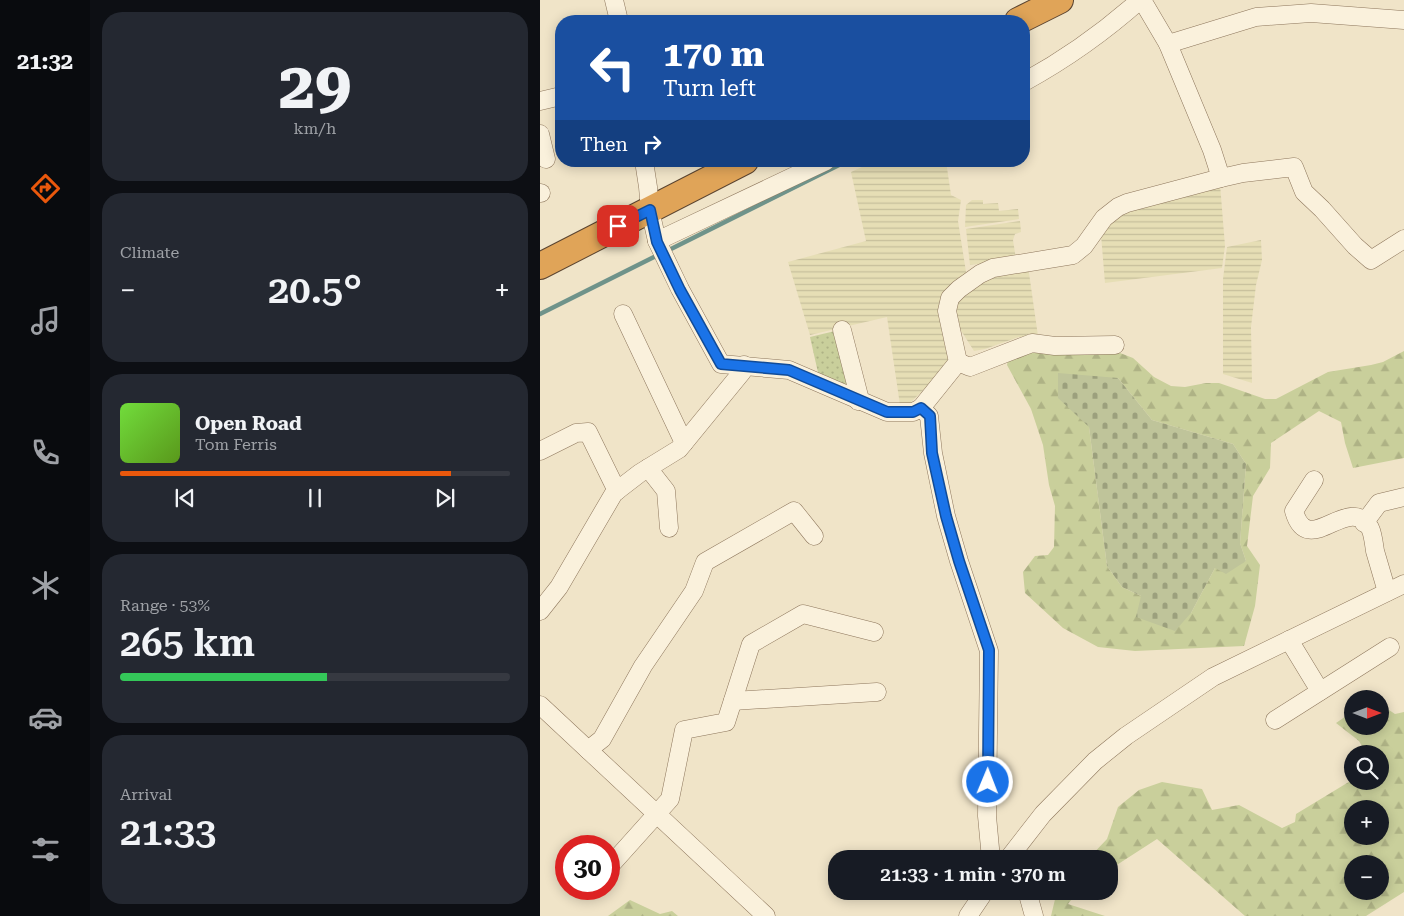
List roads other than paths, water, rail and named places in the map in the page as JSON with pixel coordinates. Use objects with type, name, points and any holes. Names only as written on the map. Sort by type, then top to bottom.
[{"type":"highway","points":[[1030,15],[1060,0]]},
{"type":"highway","points":[[540,266],[733,167]]},
{"type":"street","points":[[614,0],[618,15]]},
{"type":"street","points":[[1030,78],[1084,46],[1141,0],[1168,44],[1212,150],[1221,178]]},
{"type":"street","points":[[1168,44],[1256,17],[1311,13],[1341,7],[1404,20]]},
{"type":"street","points":[[540,101],[555,97]]},
{"type":"street","points":[[540,134],[546,159]]},
{"type":"street","points":[[645,167],[650,210],[657,242],[721,364],[789,370],[887,412],[913,412],[921,408],[958,362]]},
{"type":"street","points":[[657,242],[813,167]]},
{"type":"street","points":[[958,362],[947,311],[948,303],[950,298],[970,281],[993,268],[1072,255],[1084,246],[1104,218],[1118,207],[1221,178],[1243,173],[1294,167],[1304,192],[1355,246],[1371,260],[1404,239]]},
{"type":"street","points":[[623,314],[684,443]]},
{"type":"street","points":[[842,330],[859,396],[858,400]]},
{"type":"street","points":[[958,362],[970,367],[1032,343],[1055,346],[1115,345]]},
{"type":"street","points":[[540,611],[559,587],[614,493],[648,468],[679,449],[742,372],[744,365]]},
{"type":"street","points":[[921,408],[930,416],[932,453],[946,516],[989,650],[987,816],[991,850]]},
{"type":"street","points":[[540,451],[576,433],[588,432],[616,491]]},
{"type":"street","points":[[648,468],[666,491],[669,528]]},
{"type":"street","points":[[1314,480],[1294,511],[1296,519],[1304,528],[1314,531],[1350,516],[1359,518],[1370,528],[1388,592]]},
{"type":"street","points":[[1364,523],[1379,503],[1404,497]]},
{"type":"street","points":[[588,750],[602,739],[643,666],[694,590],[705,562],[794,511],[814,536]]},
{"type":"street","points":[[1015,850],[1043,814],[1109,748],[1213,677],[1404,584]]},
{"type":"street","points":[[620,855],[670,800],[684,730],[726,722],[751,644],[803,614],[874,632]]},
{"type":"street","points":[[1289,640],[1320,692]]},
{"type":"street","points":[[1275,720],[1390,648]]},
{"type":"street","points":[[733,701],[877,692]]},
{"type":"street","points":[[540,705],[766,916]]},
{"type":"street","points":[[968,916],[980,900]]},
{"type":"street","points":[[1029,900],[1034,916]]},
{"type":"waterway","points":[[667,251],[835,167]]},
{"type":"waterway","points":[[540,314],[660,254]]}]
